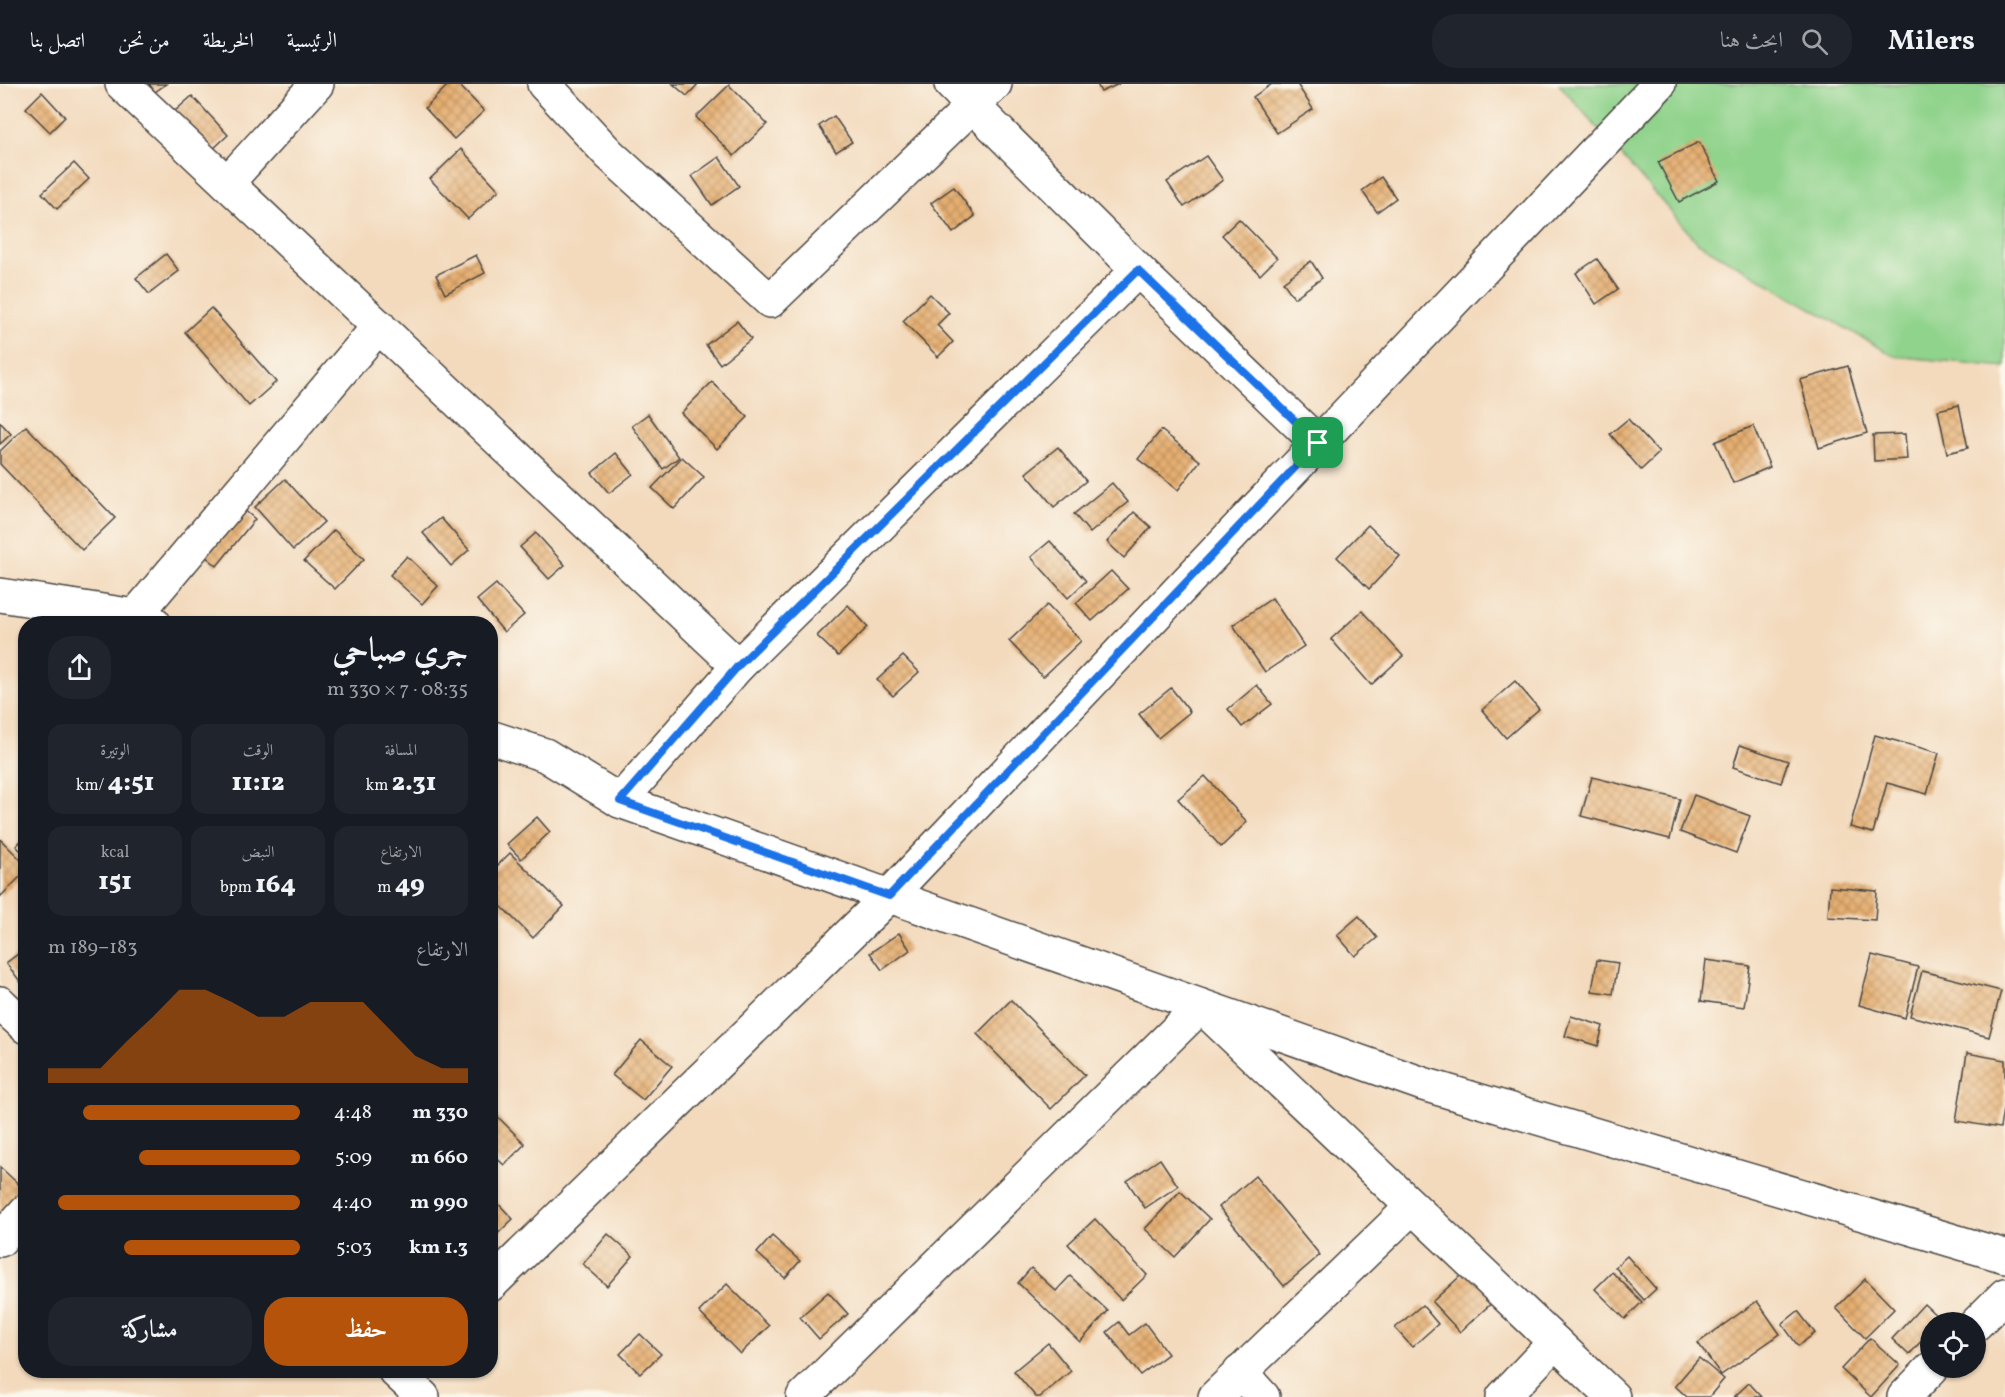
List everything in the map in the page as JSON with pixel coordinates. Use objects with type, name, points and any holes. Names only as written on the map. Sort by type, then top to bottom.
[{"type":"street","points":[[122,84],[738,666]]},
{"type":"street","points":[[227,183],[317,84]]},
{"type":"street","points":[[544,84],[609,154],[770,301],[973,91],[1138,270],[1318,443]]},
{"type":"street","points":[[498,1277],[889,896],[1659,84]]},
{"type":"street","points":[[620,801],[738,666],[1138,270]]},
{"type":"street","points":[[150,616],[379,326]]},
{"type":"street","points":[[0,595],[123,616]]},
{"type":"street","points":[[498,740],[545,755],[620,801],[1423,1084],[2005,1256]]},
{"type":"street","points":[[0,1003],[18,1020]]},
{"type":"street","points":[[1201,1006],[1613,1397]]},
{"type":"street","points":[[820,1391],[1201,1006]]},
{"type":"street","points":[[1215,1397],[1412,1207]]},
{"type":"street","points":[[0,1240],[18,1220]]},
{"type":"street","points":[[1986,1314],[2005,1295]]},
{"type":"street","points":[[1503,1397],[1555,1342]]},
{"type":"street","points":[[1240,1372],[1263,1397]]},
{"type":"street","points":[[405,1378],[423,1397]]},
{"type":"street","points":[[1904,1397],[1922,1378]]},
{"type":"green space","points":[[1559,84],[2005,84],[2005,367],[1894,356],[1698,243]]},
{"type":"building","points":[[149,84],[166,84],[155,92]]},
{"type":"building","points":[[449,84],[458,84],[484,111],[454,139],[425,108]]},
{"type":"building","points":[[673,84],[698,84],[687,96]]},
{"type":"building","points":[[1097,84],[1119,84],[1101,92]]},
{"type":"building","points":[[1272,84],[1297,84],[1313,109],[1277,133],[1253,97]]},
{"type":"building","points":[[729,85],[767,124],[734,156],[696,117]]},
{"type":"building","points":[[42,92],[65,117],[50,132],[26,108]]},
{"type":"building","points":[[192,96],[228,135],[212,150],[175,111]]},
{"type":"building","points":[[834,116],[852,142],[836,152],[819,126]]},
{"type":"building","points":[[1699,142],[1719,181],[1679,202],[1658,162]]},
{"type":"building","points":[[461,149],[499,190],[468,219],[430,179]]},
{"type":"building","points":[[1206,156],[1223,180],[1184,207],[1167,182]]},
{"type":"building","points":[[719,157],[739,186],[712,205],[692,176]]},
{"type":"building","points":[[74,163],[89,179],[57,209],[42,193]]},
{"type":"building","points":[[1381,177],[1396,198],[1377,212],[1362,191]]},
{"type":"building","points":[[954,187],[975,216],[953,233],[931,203]]},
{"type":"building","points":[[1239,219],[1277,258],[1260,275],[1222,235]]},
{"type":"building","points":[[166,254],[179,271],[149,294],[136,278]]},
{"type":"building","points":[[476,255],[485,273],[445,294],[436,275]]},
{"type":"building","points":[[1597,259],[1618,289],[1596,304],[1576,273]]},
{"type":"building","points":[[1311,261],[1322,278],[1294,298],[1283,282]]},
{"type":"building","points":[[930,294],[949,313],[937,325],[953,342],[938,357],[903,321]]},
{"type":"building","points":[[211,308],[276,382],[249,406],[185,332]]},
{"type":"building","points":[[737,321],[751,339],[720,364],[706,345]]},
{"type":"building","points":[[1848,366],[1867,433],[1819,448],[1800,380]]},
{"type":"building","points":[[712,382],[748,417],[717,449],[681,413]]},
{"type":"building","points":[[1959,405],[1968,448],[1947,453],[1938,410]]},
{"type":"building","points":[[648,414],[679,457],[663,469],[632,426]]},
{"type":"building","points":[[1628,419],[1659,453],[1641,470],[1610,434]]},
{"type":"building","points":[[0,422],[11,434],[0,444]]},
{"type":"building","points":[[26,426],[115,518],[82,550],[0,464],[0,451]]},
{"type":"building","points":[[1753,426],[1770,467],[1733,483],[1715,442]]},
{"type":"building","points":[[1161,430],[1200,461],[1178,490],[1138,459]]},
{"type":"building","points":[[1905,434],[1907,459],[1874,461],[1873,435]]},
{"type":"building","points":[[1058,447],[1086,481],[1054,507],[1026,473]]},
{"type":"building","points":[[616,453],[633,474],[609,493],[592,473]]},
{"type":"building","points":[[682,457],[704,477],[674,509],[652,488]]},
{"type":"building","points":[[285,479],[324,522],[293,550],[255,507]]},
{"type":"building","points":[[1112,483],[1128,502],[1090,533],[1074,514]]},
{"type":"building","points":[[236,503],[255,519],[217,566],[198,550]]},
{"type":"building","points":[[1134,512],[1151,527],[1124,558],[1107,542]]},
{"type":"building","points":[[441,518],[469,550],[451,566],[423,533]]},
{"type":"building","points":[[1368,525],[1400,556],[1369,589],[1337,557]]},
{"type":"building","points":[[334,530],[364,559],[335,589],[304,561]]},
{"type":"building","points":[[536,533],[565,565],[549,579],[520,547]]},
{"type":"building","points":[[1050,541],[1086,581],[1068,598],[1031,557]]},
{"type":"building","points":[[407,556],[438,586],[422,604],[390,575]]},
{"type":"building","points":[[1111,571],[1128,589],[1092,621],[1076,603]]},
{"type":"building","points":[[496,584],[524,615],[504,632],[498,625],[498,616],[490,616],[477,600]]},
{"type":"building","points":[[1272,598],[1304,646],[1265,672],[1233,625]]},
{"type":"building","points":[[848,605],[868,627],[838,656],[817,636]]},
{"type":"building","points":[[1047,605],[1081,641],[1043,677],[1009,641]]},
{"type":"building","points":[[1362,611],[1403,656],[1371,685],[1331,639]]},
{"type":"building","points":[[903,656],[919,672],[893,696],[877,680]]},
{"type":"building","points":[[1515,681],[1539,709],[1506,738],[1482,710]]},
{"type":"building","points":[[1257,685],[1272,704],[1242,727],[1228,709]]},
{"type":"building","points":[[1171,688],[1190,712],[1158,738],[1139,714]]},
{"type":"building","points":[[1875,735],[1939,753],[1927,794],[1887,783],[1873,833],[1850,827]]},
{"type":"building","points":[[1740,745],[1788,761],[1781,783],[1733,767]]},
{"type":"building","points":[[1205,776],[1247,822],[1221,847],[1178,799]]},
{"type":"building","points":[[1592,777],[1680,799],[1670,839],[1581,816]]},
{"type":"building","points":[[1694,795],[1750,816],[1736,853],[1680,832]]},
{"type":"building","points":[[537,817],[550,832],[521,859],[507,844]]},
{"type":"building","points":[[0,839],[18,857],[18,879],[0,897]]},
{"type":"building","points":[[510,853],[564,906],[533,938],[498,903],[498,865]]},
{"type":"building","points":[[1830,887],[1877,891],[1875,920],[1828,917]]},
{"type":"building","points":[[1359,916],[1377,938],[1355,956],[1337,935]]},
{"type":"building","points":[[899,933],[910,950],[882,970],[870,953]]},
{"type":"building","points":[[18,954],[18,979],[6,963]]},
{"type":"building","points":[[1872,955],[1918,967],[1905,1018],[1859,1005]]},
{"type":"building","points":[[1597,960],[1618,963],[1613,994],[1592,991]]},
{"type":"building","points":[[1706,960],[1750,966],[1744,1007],[1701,1001]]},
{"type":"building","points":[[1922,971],[2001,991],[1989,1037],[1910,1016]]},
{"type":"building","points":[[1011,1000],[1085,1075],[1051,1109],[977,1034]]},
{"type":"building","points":[[1571,1016],[1603,1026],[1598,1046],[1565,1036]]},
{"type":"building","points":[[641,1040],[672,1066],[643,1100],[612,1075]]},
{"type":"building","points":[[1967,1053],[2005,1060],[2005,1097],[2000,1128],[1956,1121]]},
{"type":"building","points":[[498,1117],[525,1144],[504,1165],[498,1159]]},
{"type":"building","points":[[1160,1159],[1178,1186],[1145,1208],[1127,1181]]},
{"type":"building","points":[[0,1167],[18,1184],[18,1200],[0,1220]]},
{"type":"building","points":[[1255,1176],[1320,1255],[1284,1286],[1219,1207]]},
{"type":"building","points":[[1180,1191],[1210,1219],[1175,1257],[1145,1229]]},
{"type":"building","points":[[498,1203],[513,1219],[498,1233]]},
{"type":"building","points":[[1095,1219],[1147,1275],[1121,1300],[1068,1244]]},
{"type":"building","points":[[608,1234],[633,1256],[607,1286],[583,1264]]},
{"type":"building","points":[[772,1236],[800,1261],[785,1278],[757,1253]]},
{"type":"building","points":[[1627,1256],[1656,1289],[1644,1300],[1615,1267]]},
{"type":"building","points":[[1031,1268],[1056,1291],[1070,1276],[1108,1311],[1080,1342],[1018,1283]]},
{"type":"building","points":[[1469,1268],[1497,1298],[1460,1332],[1432,1302]]},
{"type":"building","points":[[1612,1272],[1642,1302],[1625,1319],[1595,1289]]},
{"type":"building","points":[[1865,1279],[1894,1309],[1865,1338],[1836,1308]]},
{"type":"building","points":[[727,1284],[769,1326],[740,1354],[699,1312]]},
{"type":"building","points":[[828,1292],[848,1314],[819,1339],[800,1317]]},
{"type":"building","points":[[1757,1301],[1780,1334],[1721,1375],[1698,1343]]},
{"type":"building","points":[[1924,1304],[1932,1312],[1920,1312],[1920,1342],[1909,1355],[1892,1339]]},
{"type":"building","points":[[1422,1305],[1438,1324],[1412,1347],[1395,1328]]},
{"type":"building","points":[[1798,1311],[1815,1333],[1798,1346],[1782,1324]]},
{"type":"building","points":[[1119,1322],[1129,1335],[1145,1323],[1168,1354],[1140,1375],[1107,1332]]},
{"type":"building","points":[[640,1334],[661,1354],[640,1374],[620,1354]]},
{"type":"building","points":[[1870,1338],[1900,1365],[1871,1397],[1841,1369]]},
{"type":"building","points":[[1048,1343],[1071,1371],[1040,1397],[1036,1397],[1014,1371]]},
{"type":"building","points":[[1699,1358],[1724,1379],[1709,1397],[1687,1397],[1675,1386]]},
{"type":"building","points":[[1749,1383],[1762,1397],[1734,1397]]},
{"type":"route","points":[[1138,270],[1318,443],[889,896],[620,801],[738,666],[1138,270]]}]
